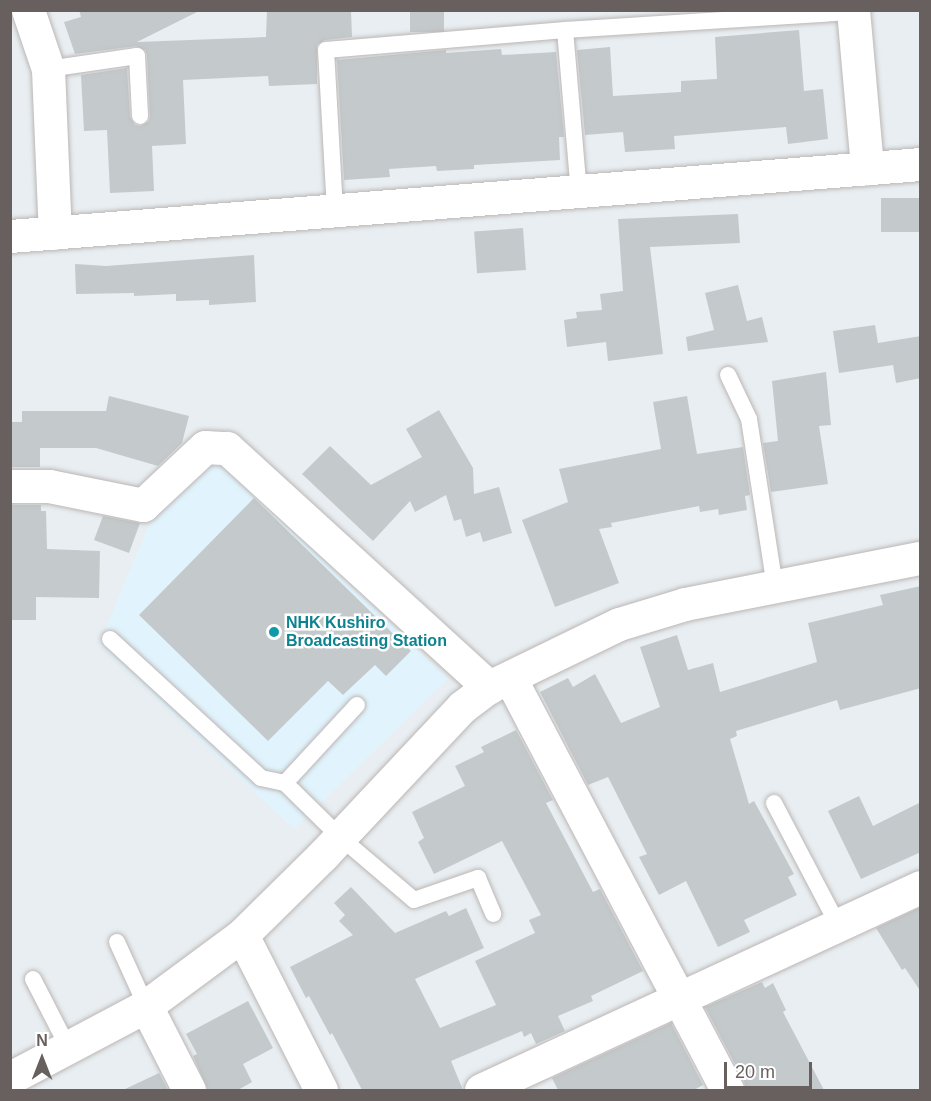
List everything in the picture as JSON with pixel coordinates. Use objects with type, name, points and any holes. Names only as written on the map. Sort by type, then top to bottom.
[{"type":"street","points":[[28,10],[48,69],[55,233]]},
{"type":"street","points":[[853,11],[867,168]]},
{"type":"street","points":[[10,236],[921,164]]},
{"type":"street","points":[[10,486],[49,486],[143,505],[205,447],[227,448],[500,682],[727,1090]]},
{"type":"street","points":[[10,1078],[146,1006],[242,935],[340,837],[462,707],[500,682],[619,624],[685,604],[921,558]]},
{"type":"street","points":[[481,1090],[921,887]]},
{"type":"street","points":[[242,935],[321,1090]]},
{"type":"street","points":[[146,1006],[189,1090]]},
{"type":"lane","points":[[335,211],[326,50],[565,30],[853,11]]},
{"type":"lane","points":[[565,30],[579,192]]},
{"type":"lane","points":[[48,69],[137,56],[140,116]]},
{"type":"lane","points":[[728,375],[749,419],[775,587]]},
{"type":"lane","points":[[110,639],[261,778],[285,783],[340,837],[414,900],[478,878],[493,914]]},
{"type":"lane","points":[[285,783],[357,705]]},
{"type":"lane","points":[[774,803],[838,925]]},
{"type":"lane","points":[[117,942],[146,1006]]},
{"type":"lane","points":[[33,979],[68,1047]]},
{"type":"shaded area","points":[[218,458],[448,679],[294,829],[99,645],[154,513]]},
{"type":"building","points":[[79,10],[201,10],[137,42],[266,37],[267,10],[351,10],[352,37],[325,40],[317,45],[317,84],[269,86],[268,76],[183,80],[186,144],[152,146],[154,191],[110,193],[107,130],[84,131],[81,75],[127,68],[130,117],[135,125],[141,126],[149,121],[150,116],[147,55],[145,50],[136,46],[75,54],[64,22],[81,17]]},
{"type":"building","points":[[410,10],[444,10],[444,32],[410,32]]},
{"type":"building","points":[[799,30],[804,91],[823,89],[828,139],[788,144],[786,127],[674,136],[675,149],[625,152],[623,132],[585,135],[577,50],[610,47],[613,96],[681,92],[681,81],[717,79],[715,37]]},
{"type":"building","points":[[501,49],[502,55],[556,52],[564,137],[559,137],[560,160],[474,165],[474,169],[437,171],[436,166],[389,169],[390,177],[344,180],[337,60],[446,50],[446,53]]},
{"type":"building","points":[[881,198],[920,198],[920,232],[881,232]]},
{"type":"building","points":[[738,214],[740,243],[650,247],[663,354],[608,361],[606,342],[567,347],[564,320],[577,318],[576,312],[602,310],[600,294],[623,291],[618,219]]},
{"type":"building","points":[[523,228],[526,270],[477,273],[474,231]]},
{"type":"building","points":[[254,255],[256,302],[209,305],[209,300],[176,301],[176,294],[134,296],[134,293],[76,294],[75,264],[106,266]]},
{"type":"building","points":[[738,285],[747,321],[762,317],[768,342],[688,351],[686,337],[714,330],[705,293]]},
{"type":"building","points":[[875,325],[878,343],[921,336],[921,378],[896,383],[893,365],[839,373],[833,331]]},
{"type":"building","points":[[826,372],[831,425],[819,426],[828,484],[771,492],[763,443],[778,441],[772,381]]},
{"type":"building","points":[[109,396],[189,416],[182,443],[158,466],[96,448],[40,448],[40,467],[10,467],[10,422],[22,422],[22,411],[106,411]]},
{"type":"building","points":[[687,396],[697,454],[743,447],[750,495],[745,496],[747,510],[719,515],[718,509],[700,512],[699,506],[611,523],[612,527],[599,529],[619,583],[555,607],[522,520],[568,502],[559,469],[661,449],[653,402]]},
{"type":"building","points":[[439,410],[473,468],[474,494],[499,487],[512,533],[483,542],[480,532],[466,537],[461,519],[454,521],[446,495],[415,512],[410,501],[373,541],[302,474],[330,446],[371,485],[422,457],[406,429]]},
{"type":"building","name":"NHK Kushiro Broadcasting Station","points":[[254,498],[411,651],[386,676],[375,665],[343,695],[328,681],[268,741],[139,615]]},
{"type":"building","points":[[10,505],[41,505],[41,511],[46,511],[47,549],[100,551],[99,598],[36,597],[36,620],[10,620]]},
{"type":"building","points":[[103,516],[140,523],[129,553],[94,540]]},
{"type":"building","points":[[921,586],[921,688],[840,710],[837,700],[736,731],[737,736],[730,739],[749,804],[754,801],[794,874],[788,877],[797,895],[744,920],[750,932],[718,947],[686,881],[659,895],[639,857],[647,854],[608,777],[588,785],[540,692],[568,678],[573,687],[595,674],[621,723],[660,707],[640,647],[677,635],[688,670],[713,663],[720,692],[817,662],[808,623],[883,605],[880,595]]},
{"type":"building","points":[[516,730],[553,800],[546,803],[593,892],[600,889],[643,971],[591,996],[593,1001],[558,1016],[565,1031],[536,1044],[531,1033],[524,1037],[522,1031],[451,1061],[463,1090],[362,1090],[332,1033],[330,1035],[309,996],[306,998],[290,967],[353,935],[339,921],[345,915],[334,903],[351,887],[395,933],[446,911],[449,916],[466,908],[484,948],[415,979],[440,1028],[496,1005],[475,961],[535,933],[529,920],[541,915],[502,841],[434,874],[418,842],[424,838],[412,812],[465,786],[455,766],[484,752],[481,747]]},
{"type":"building","points":[[859,796],[873,826],[921,802],[921,852],[861,879],[828,811]]},
{"type":"building","points":[[921,907],[921,992],[905,968],[902,970],[876,928]]},
{"type":"building","points":[[762,982],[765,988],[773,983],[786,1010],[783,1012],[824,1090],[746,1090],[744,1081],[705,1007]]},
{"type":"building","points":[[248,1001],[273,1048],[243,1064],[252,1082],[238,1090],[208,1090],[193,1056],[197,1054],[186,1034]]},
{"type":"building","points":[[671,1023],[703,1085],[694,1090],[558,1090],[552,1078]]},
{"type":"building","points":[[159,1073],[168,1090],[123,1090]]},
{"type":"place","name":"NHK Kushiro Broadcasting Station","points":[[274,632]]}]
